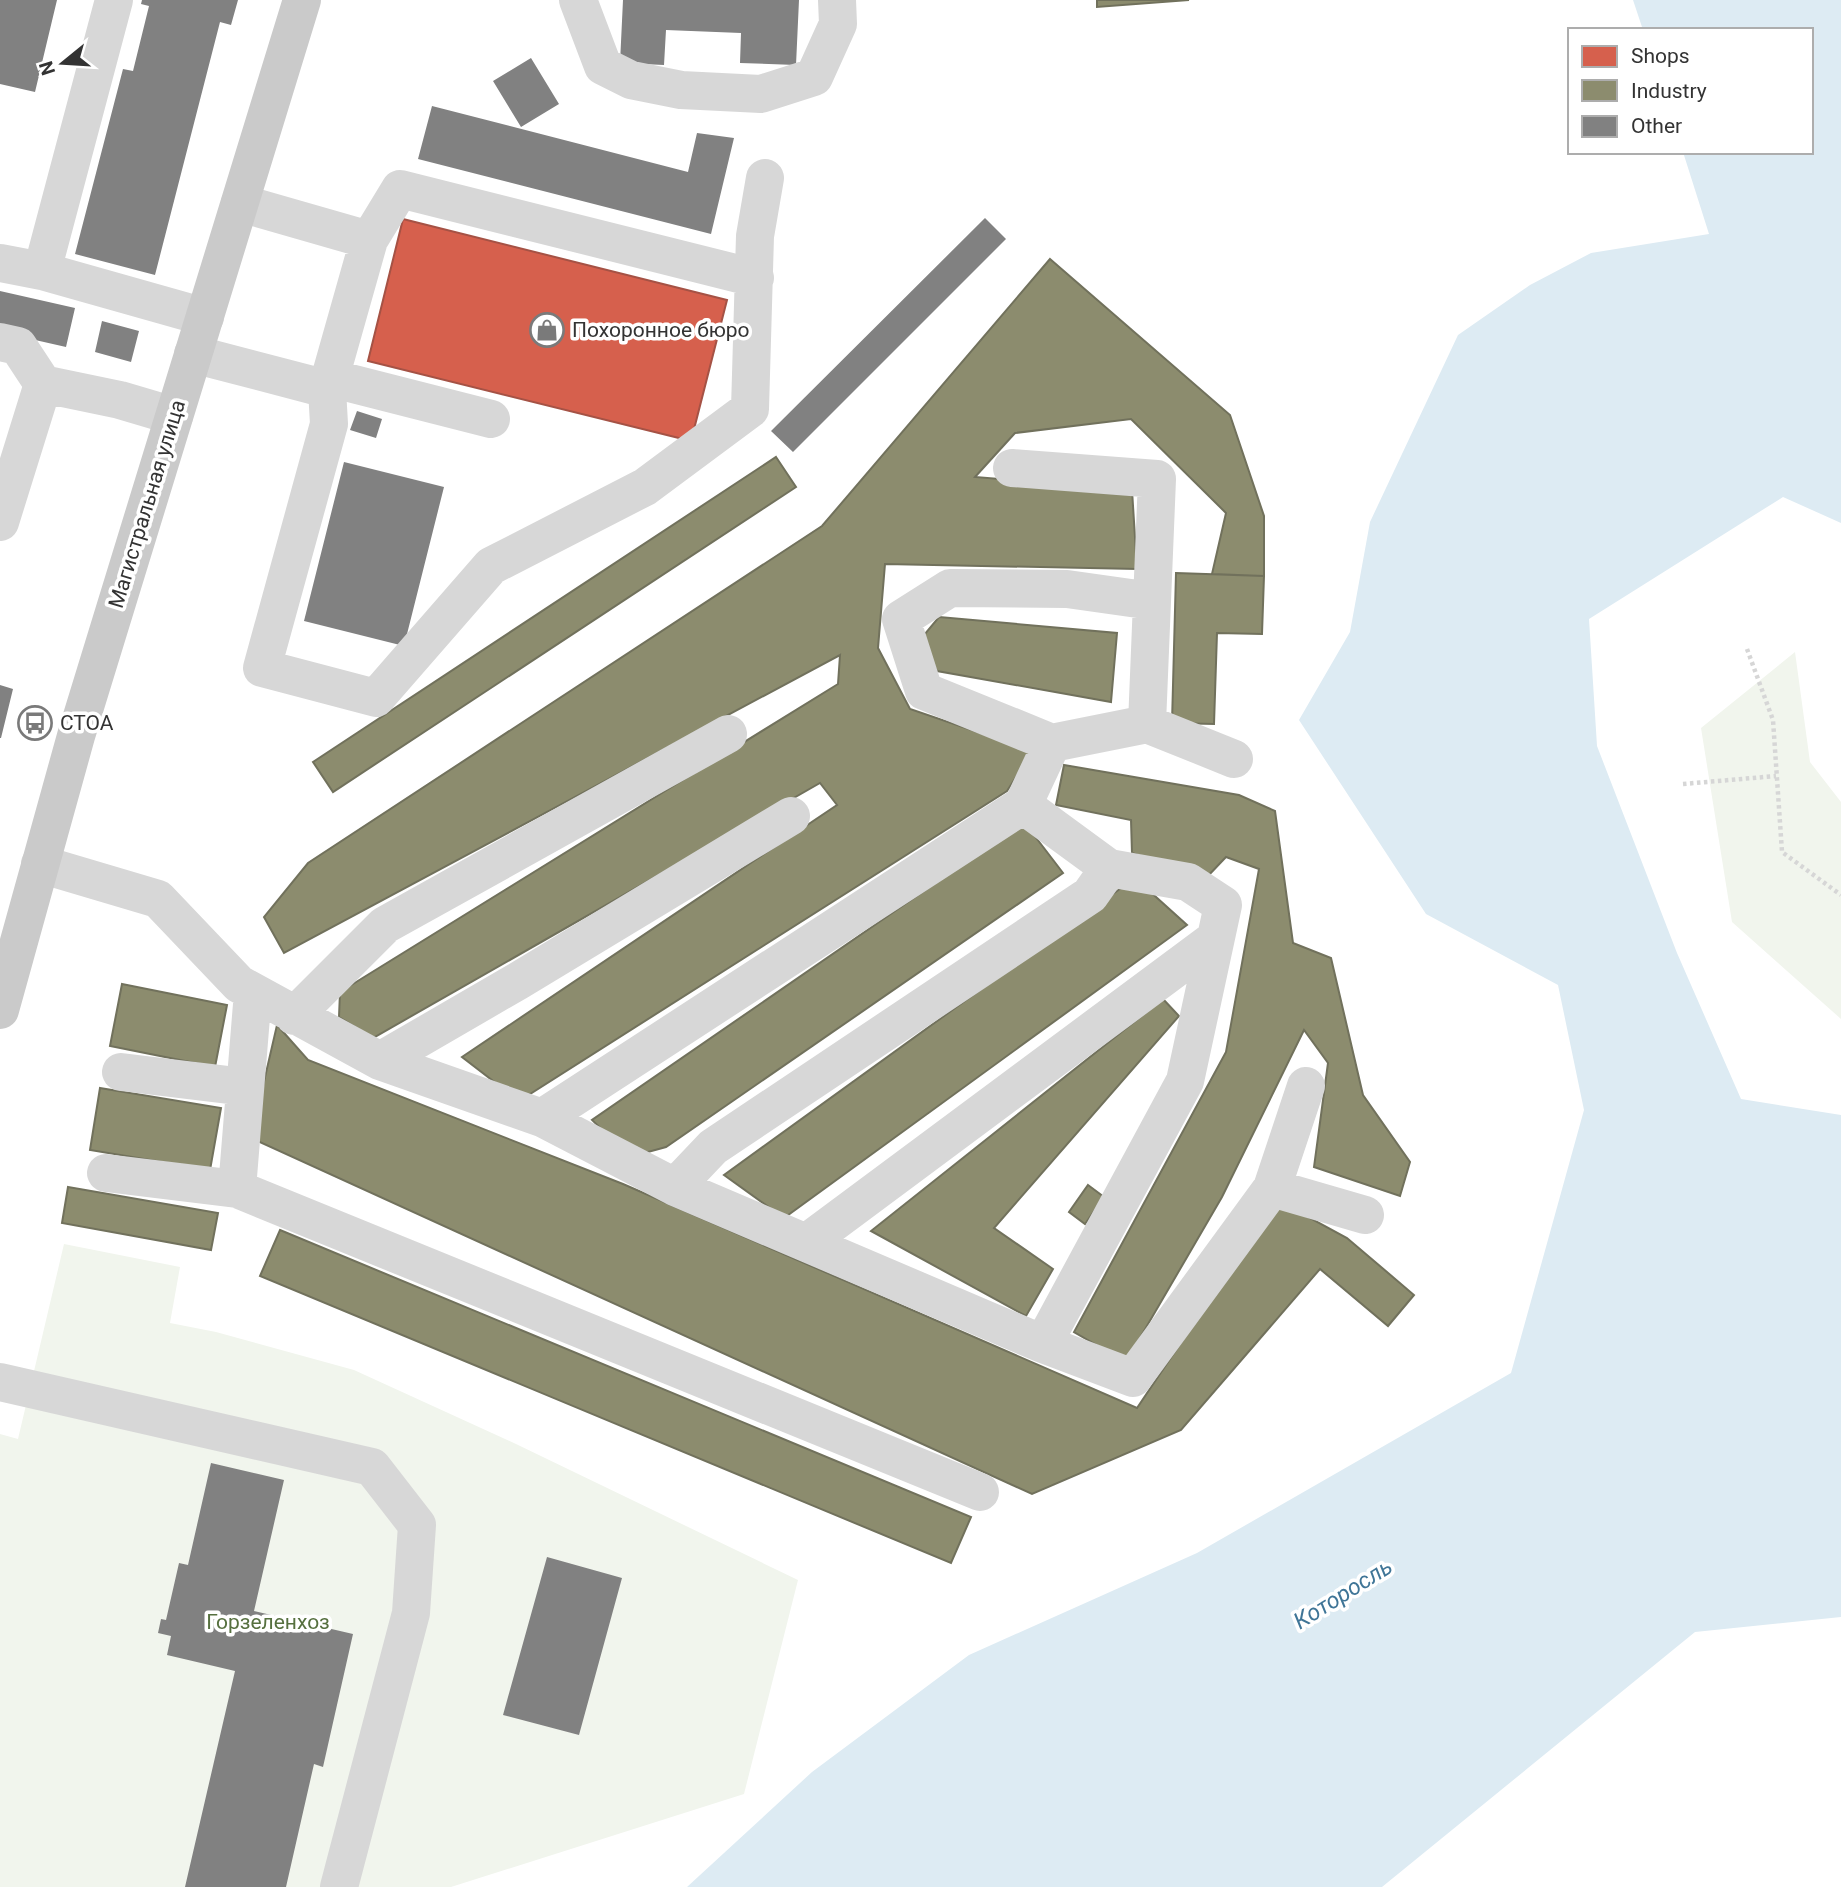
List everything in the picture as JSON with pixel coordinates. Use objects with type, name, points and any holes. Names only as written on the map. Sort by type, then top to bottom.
[{"type":"main road","name":"Магистральная улица","points":[[0,1010],[76,736],[302,0]]},
{"type":"lane","points":[[43,271],[114,0]]},
{"type":"lane","points":[[578,0],[603,66],[631,80],[681,90],[761,94],[814,77],[838,24],[836,0]]},
{"type":"lane","points":[[755,278],[400,189],[369,240],[329,384],[329,424],[262,668],[376,698],[491,566],[645,487],[750,409],[755,278],[755,236],[765,178]]},
{"type":"lane","points":[[240,203],[369,240]]},
{"type":"lane","points":[[0,263],[43,271],[205,317]]},
{"type":"lane","points":[[0,342],[19,346],[43,384],[120,400],[174,416]]},
{"type":"lane","points":[[193,354],[491,419]]},
{"type":"lane","points":[[0,522],[43,384]]},
{"type":"lane","points":[[1012,468],[1157,479],[1147,724]]},
{"type":"lane","points":[[1152,601],[1067,589],[950,588],[901,619],[924,691],[1052,743],[1147,724],[1234,759]]},
{"type":"lane","points":[[294,1016],[385,925],[728,734]]},
{"type":"lane","points":[[542,1118],[1023,805],[1052,743]]},
{"type":"lane","points":[[1023,805],[1109,868],[1188,882],[1223,905],[1185,1081],[1043,1344]]},
{"type":"lane","points":[[380,1061],[519,981],[791,816]]},
{"type":"lane","points":[[40,864],[158,899],[239,984],[380,1061],[542,1118],[676,1187],[1043,1344],[1133,1378],[1272,1188],[1306,1086]]},
{"type":"lane","points":[[676,1187],[713,1147],[1090,895],[1109,868]]},
{"type":"lane","points":[[806,1243],[1215,939]]},
{"type":"lane","points":[[237,1189],[253,992]]},
{"type":"lane","points":[[121,1072],[245,1087]]},
{"type":"lane","points":[[106,1173],[237,1189],[979,1492]]},
{"type":"lane","points":[[1272,1188],[1365,1215]]},
{"type":"lane","points":[[0,1382],[372,1467],[417,1525],[411,1613],[339,1887]]},
{"type":"path","points":[[1747,649],[1773,720],[1782,852],[1841,895]]},
{"type":"path","points":[[1683,785],[1776,776]]},
{"type":"green space","points":[[1795,652],[1810,762],[1841,802],[1841,1019],[1732,922],[1701,728]]},
{"type":"green space","name":"Горзеленхоз","points":[[64,1244],[180,1267],[170,1323],[216,1332],[354,1370],[516,1444],[798,1580],[744,1794],[451,1887],[0,1887],[0,1434],[18,1439]]},
{"type":"water","name":"Которосль","points":[[1633,0],[1841,0],[1841,523],[1783,497],[1589,619],[1597,746],[1677,953],[1741,1099],[1841,1115],[1841,1617],[1695,1632],[1382,1887],[687,1887],[812,1772],[969,1655],[1197,1553],[1511,1373],[1584,1110],[1558,985],[1426,914],[1299,720],[1350,632],[1370,522],[1458,335],[1530,285],[1591,253],[1709,234],[1684,154],[1813,154],[1813,28],[1642,28]]},
{"type":"building: Shops","name":"Похоронное бюро","points":[[403,219],[727,300],[691,441],[368,361]]},
{"type":"building: Industry","points":[[1097,0],[1189,0],[1097,7]]},
{"type":"building: Industry","points":[[1050,259],[1230,415],[1264,516],[1264,576],[1212,574],[1226,513],[1131,419],[1015,433],[975,477],[1132,490],[1137,569],[885,564],[878,648],[910,709],[1033,751],[1007,791],[519,1101],[462,1057],[837,805],[820,783],[373,1038],[339,1017],[340,992],[838,684],[840,655],[284,953],[264,917],[308,863],[822,526]]},
{"type":"building: Industry","points":[[776,457],[796,487],[333,792],[313,762]]},
{"type":"building: Industry","points":[[1176,573],[1264,576],[1262,634],[1217,633],[1214,724],[1172,723]]},
{"type":"building: Industry","points":[[939,617],[1117,633],[1111,702],[937,671],[919,641]]},
{"type":"building: Industry","points":[[1064,765],[1239,795],[1275,811],[1293,943],[1331,958],[1363,1095],[1410,1162],[1400,1196],[1314,1167],[1328,1063],[1304,1030],[1222,1197],[1126,1362],[1074,1332],[1226,1052],[1259,869],[1226,857],[1206,878],[1132,853],[1131,820],[1056,805]]},
{"type":"building: Industry","points":[[1024,822],[1063,873],[666,1147],[630,1157],[592,1120]]},
{"type":"building: Industry","points":[[1135,878],[1187,925],[784,1218],[724,1175]]},
{"type":"building: Industry","points":[[122,984],[227,1005],[215,1067],[110,1046]]},
{"type":"building: Industry","points":[[1163,999],[1179,1016],[994,1228],[1053,1269],[1026,1316],[871,1231]]},
{"type":"building: Industry","points":[[277,1025],[308,1060],[623,1184],[1137,1408],[1277,1200],[1347,1238],[1414,1295],[1388,1326],[1320,1269],[1181,1430],[1032,1494],[251,1138]]},
{"type":"building: Industry","points":[[100,1088],[221,1108],[210,1170],[90,1150]]},
{"type":"building: Industry","points":[[1088,1185],[1104,1197],[1085,1224],[1069,1212]]},
{"type":"building: Industry","points":[[68,1187],[218,1213],[211,1250],[62,1223]]},
{"type":"building: Industry","points":[[280,1230],[971,1517],[951,1563],[260,1276]]},
{"type":"building: Other","points":[[0,0],[57,0],[35,92],[0,84]]},
{"type":"building: Other","points":[[142,0],[238,0],[231,25],[220,22],[155,275],[75,254],[123,69],[133,71],[149,6],[141,4]]},
{"type":"building: Other","points":[[623,0],[799,0],[796,65],[740,63],[741,33],[666,30],[664,65],[620,63]]},
{"type":"building: Other","points":[[531,58],[559,104],[521,127],[493,81]]},
{"type":"building: Other","points":[[432,106],[688,172],[697,133],[734,138],[711,234],[418,159]]},
{"type":"building: Other","points":[[985,218],[1006,239],[793,452],[771,431]]},
{"type":"building: Other","points":[[0,291],[75,308],[66,347],[0,332]]},
{"type":"building: Other","points":[[102,321],[139,331],[131,362],[95,352]]},
{"type":"building: Other","points":[[357,411],[382,419],[376,438],[350,430]]},
{"type":"building: Other","points":[[344,462],[444,487],[404,646],[304,621]]},
{"type":"building: Other","points":[[0,685],[13,689],[1,738],[0,738]]},
{"type":"building: Other","points":[[211,1463],[284,1480],[254,1611],[353,1634],[323,1767],[314,1764],[286,1887],[185,1887],[235,1671],[167,1655],[171,1636],[158,1633],[161,1619],[166,1620],[179,1563],[188,1565]]},
{"type":"building: Other","points":[[547,1557],[622,1578],[579,1735],[503,1715]]},
{"type":"place","name":"Похоронное бюро","points":[[547,330]]},
{"type":"place","name":"СТОА","points":[[35,723]]}]
